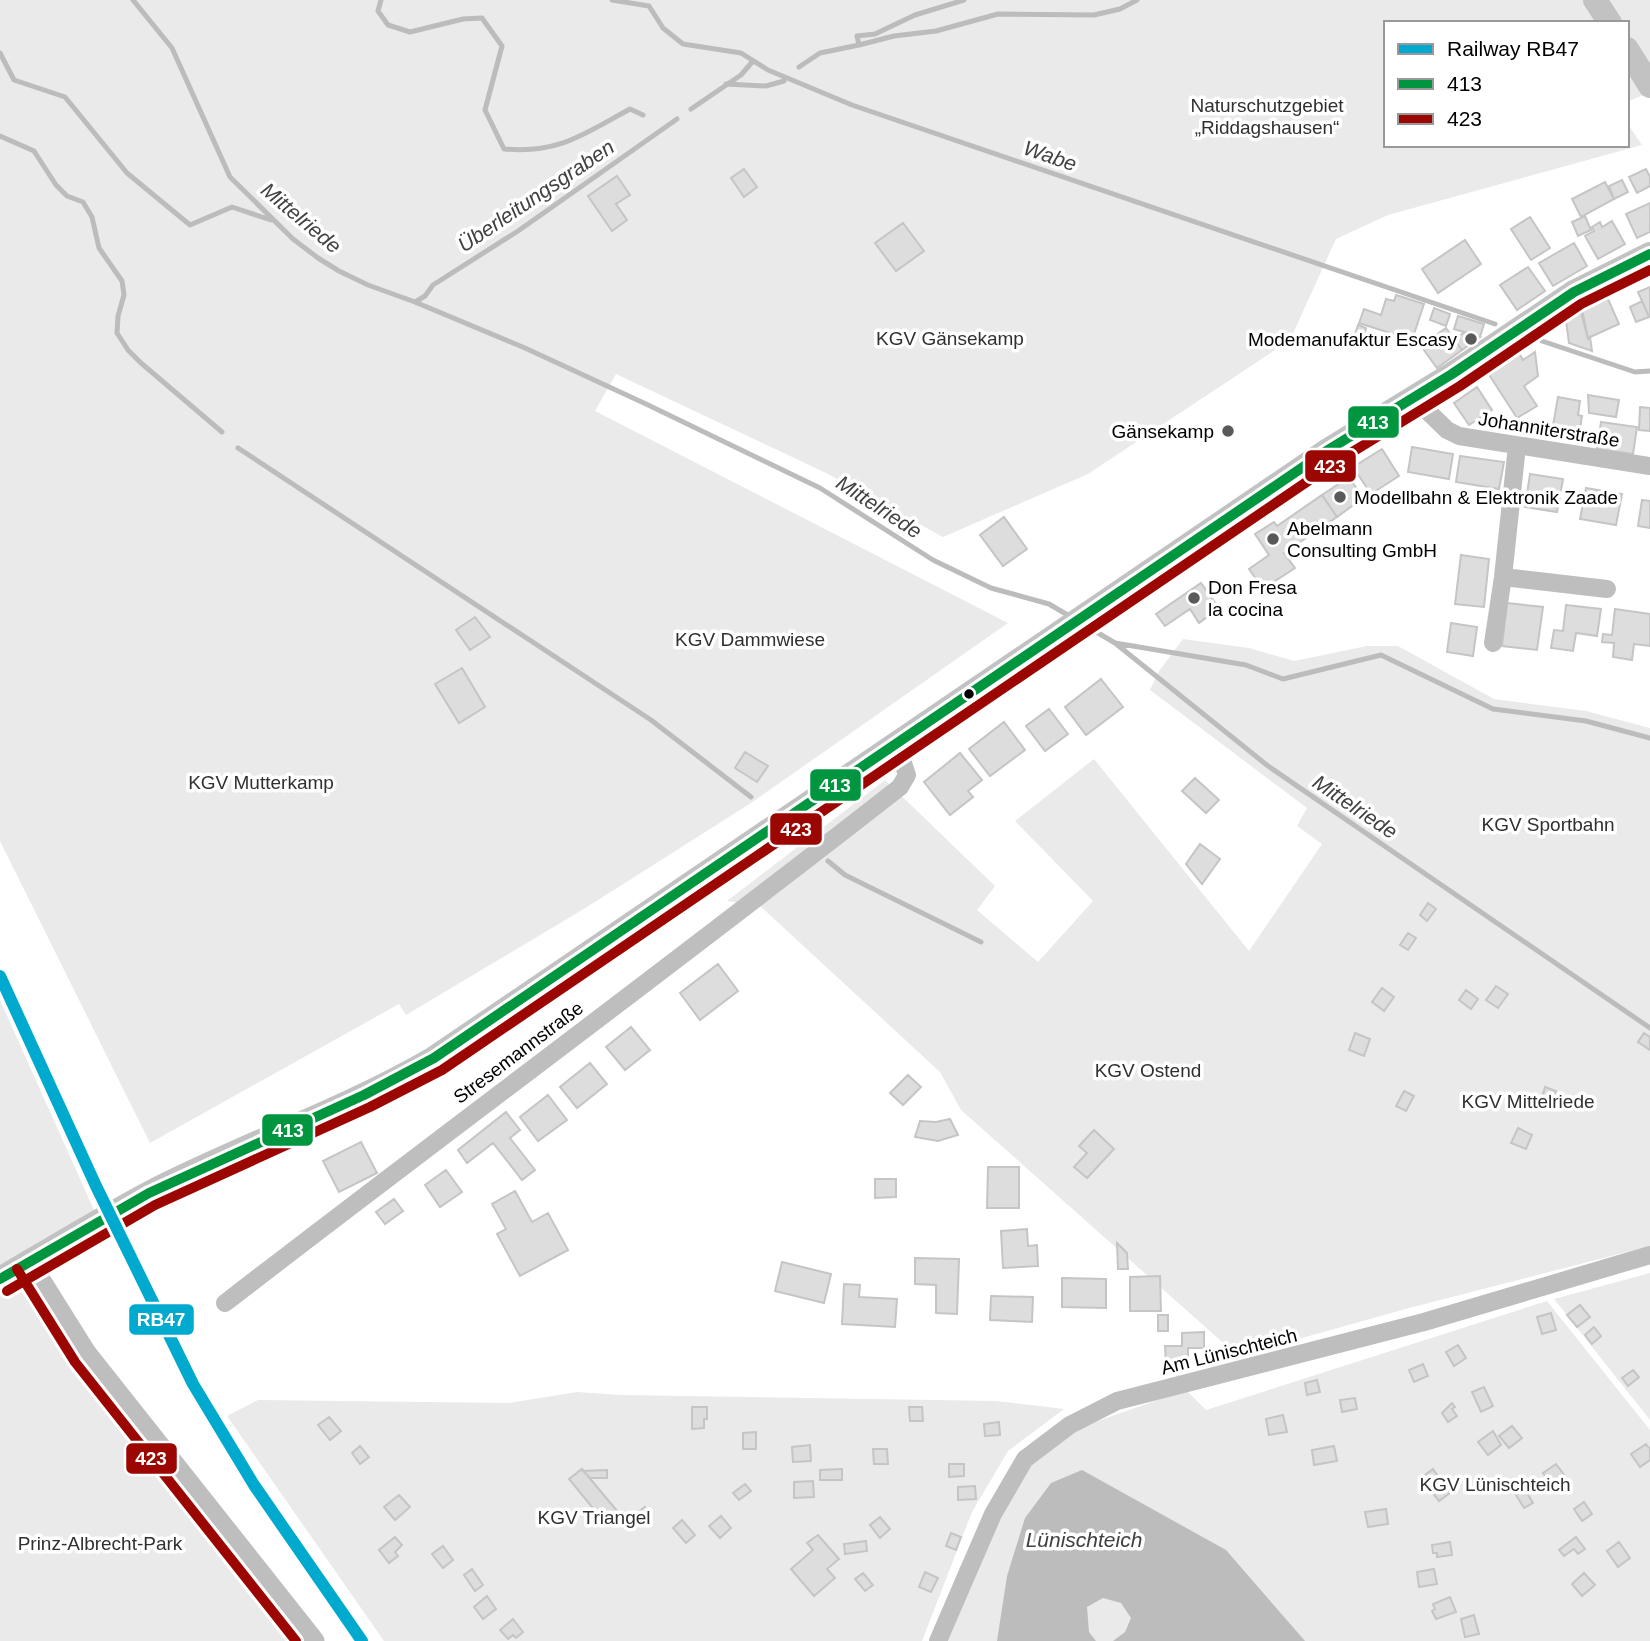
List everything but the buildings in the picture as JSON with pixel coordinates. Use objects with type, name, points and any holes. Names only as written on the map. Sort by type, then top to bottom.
[{"type":"main road","points":[[1595,0],[1609,21]]},
{"type":"main road","points":[[1629,52],[1650,86]]},
{"type":"main road","points":[[0,1279],[85,1227],[134,1202],[386,1086],[434,1058],[1328,450],[1414,398],[1574,292],[1650,254]]},
{"type":"street","name":"Johanniterstraße","points":[[1414,398],[1447,430],[1459,436],[1650,466]]},
{"type":"street","points":[[1493,643],[1517,446]]},
{"type":"street","points":[[1503,577],[1607,589]]},
{"type":"street","name":"Stresemannstraße","points":[[225,1303],[900,787],[907,775],[901,757],[891,747]]},
{"type":"street","name":"Am Lünischteich","points":[[938,1641],[993,1514],[1026,1459],[1070,1425],[1117,1401],[1384,1333],[1650,1255]]},
{"type":"street","points":[[29,1262],[86,1353],[313,1641]]},
{"type":"green space","points":[[0,0],[1650,0],[1650,92],[1629,101],[1629,21],[1384,21],[1384,147],[1629,147],[1629,126],[1642,145],[1388,215],[1336,239],[1290,340],[1088,474],[943,537],[828,474],[616,374],[595,411],[1008,623],[751,803],[587,907],[406,1015],[399,1004],[150,1143],[0,841]]},
{"type":"green space","points":[[1183,639],[1249,648],[1294,661],[1367,646],[1398,646],[1494,699],[1586,711],[1650,728],[1650,1246],[1409,1308],[1238,1356],[961,1110],[940,1072],[759,905],[727,901],[885,780],[995,886],[977,910],[1038,962],[1093,901],[1015,821],[1094,759],[1249,951],[1322,844],[1297,826],[1307,808],[1150,690],[1159,671]]},
{"type":"green space","name":"Prinz-Albrecht-Park","points":[[0,1000],[94,1210],[19,1254],[48,1311],[299,1641],[0,1641]]},
{"type":"green space","points":[[1650,1273],[1650,1420],[1554,1299]]},
{"type":"green space","name":"KGV Lünischteich","points":[[1547,1301],[1650,1430],[1650,1641],[946,1641],[992,1532],[1033,1463],[1084,1426],[1186,1390],[1206,1410]]},
{"type":"green space","name":"KGV Triangel","points":[[577,1392],[996,1401],[1064,1409],[1008,1451],[972,1512],[922,1641],[384,1641],[227,1416],[258,1400],[509,1403]]},
{"type":"water","name":"Lünischteich","points":[[1082,1470],[1226,1550],[1305,1641],[1113,1641],[1125,1632],[1131,1618],[1121,1603],[1103,1598],[1087,1607],[1089,1632],[1096,1641],[997,1641],[1007,1576],[1025,1518],[1051,1483]]},
{"type":"waterway","name":"Mittelriede","points":[[133,0],[172,48],[230,177],[293,239],[318,258],[368,285],[525,348],[646,404],[820,488],[933,560],[991,588],[1049,604],[1071,617]]},
{"type":"waterway","points":[[381,0],[378,11],[388,25],[410,32],[463,19],[482,18],[502,46],[485,110],[504,149],[523,150],[556,145],[584,134],[630,109],[643,115]]},
{"type":"waterway","name":"Wabe","points":[[612,0],[649,6],[663,28],[683,44],[741,53],[768,70],[852,105],[1495,324]]},
{"type":"waterway","points":[[799,67],[820,53],[859,45],[857,36],[875,34],[915,15],[964,0]]},
{"type":"waterway","points":[[859,45],[894,36],[936,31],[998,14],[1094,15],[1120,9],[1137,0]]},
{"type":"waterway","points":[[0,53],[14,80],[65,97],[127,173],[190,225],[232,207],[271,220]]},
{"type":"waterway","name":"Überleitungsgraben","points":[[691,109],[741,75],[753,61]]},
{"type":"waterway","points":[[726,84],[766,86],[784,81]]},
{"type":"waterway","name":"Überleitungsgraben","points":[[415,302],[425,296],[433,285],[518,231],[677,119]]},
{"type":"waterway","points":[[0,136],[34,151],[56,185],[67,196],[83,202],[92,217],[99,248],[122,281],[124,295],[117,333],[141,363],[222,432]]},
{"type":"waterway","name":"Wabe","points":[[1542,341],[1635,372],[1650,371]]},
{"type":"waterway","points":[[238,448],[651,720],[751,797]]},
{"type":"waterway","name":"Mittelriede","points":[[1083,624],[1115,643],[1268,766],[1650,1028]]},
{"type":"waterway","points":[[1115,643],[1246,665],[1283,679],[1381,655],[1493,709],[1586,721],[1650,738]]},
{"type":"waterway","points":[[828,861],[845,875],[981,942]]},
{"type":"railway","points":[[332,1598],[364,1641]]},
{"type":"rail line","name":"RB47","points":[[0,976],[96,1186],[193,1384],[254,1485],[362,1641]]},
{"type":"transit line","name":"413","points":[[0,1279],[149,1193],[364,1095],[434,1058],[1328,450],[1452,374],[1574,292],[1650,254]]},
{"type":"transit line","name":"423","points":[[7,1291],[155,1205],[370,1107],[442,1070],[1336,462],[1460,386],[1581,304],[1650,270]]},
{"type":"transit line","name":"423","points":[[17,1269],[75,1362],[296,1641]]},
{"type":"place","name":"Modemanufaktur Escasy","points":[[1471,339]]},
{"type":"place","name":"Gänsekamp","points":[[1228,431]]},
{"type":"place","name":"Modellbahn & Elektronik Zaade","points":[[1340,497]]},
{"type":"place","name":"Abelmann Consulting GmbH","points":[[1273,539]]},
{"type":"place","name":"Don Fresa la cocina","points":[[1194,598]]},
{"type":"park label","name":"Naturschutzgebiet „Riddagshausen“","points":[[1267,116]]},
{"type":"park label","name":"KGV Gänsekamp","points":[[950,338]]},
{"type":"park label","name":"KGV Dammwiese","points":[[750,639]]},
{"type":"park label","name":"KGV Mutterkamp","points":[[261,782]]},
{"type":"park label","name":"KGV Sportbahn","points":[[1548,824]]},
{"type":"park label","name":"KGV Ostend","points":[[1148,1070]]},
{"type":"park label","name":"KGV Mittelriede","points":[[1528,1101]]}]
